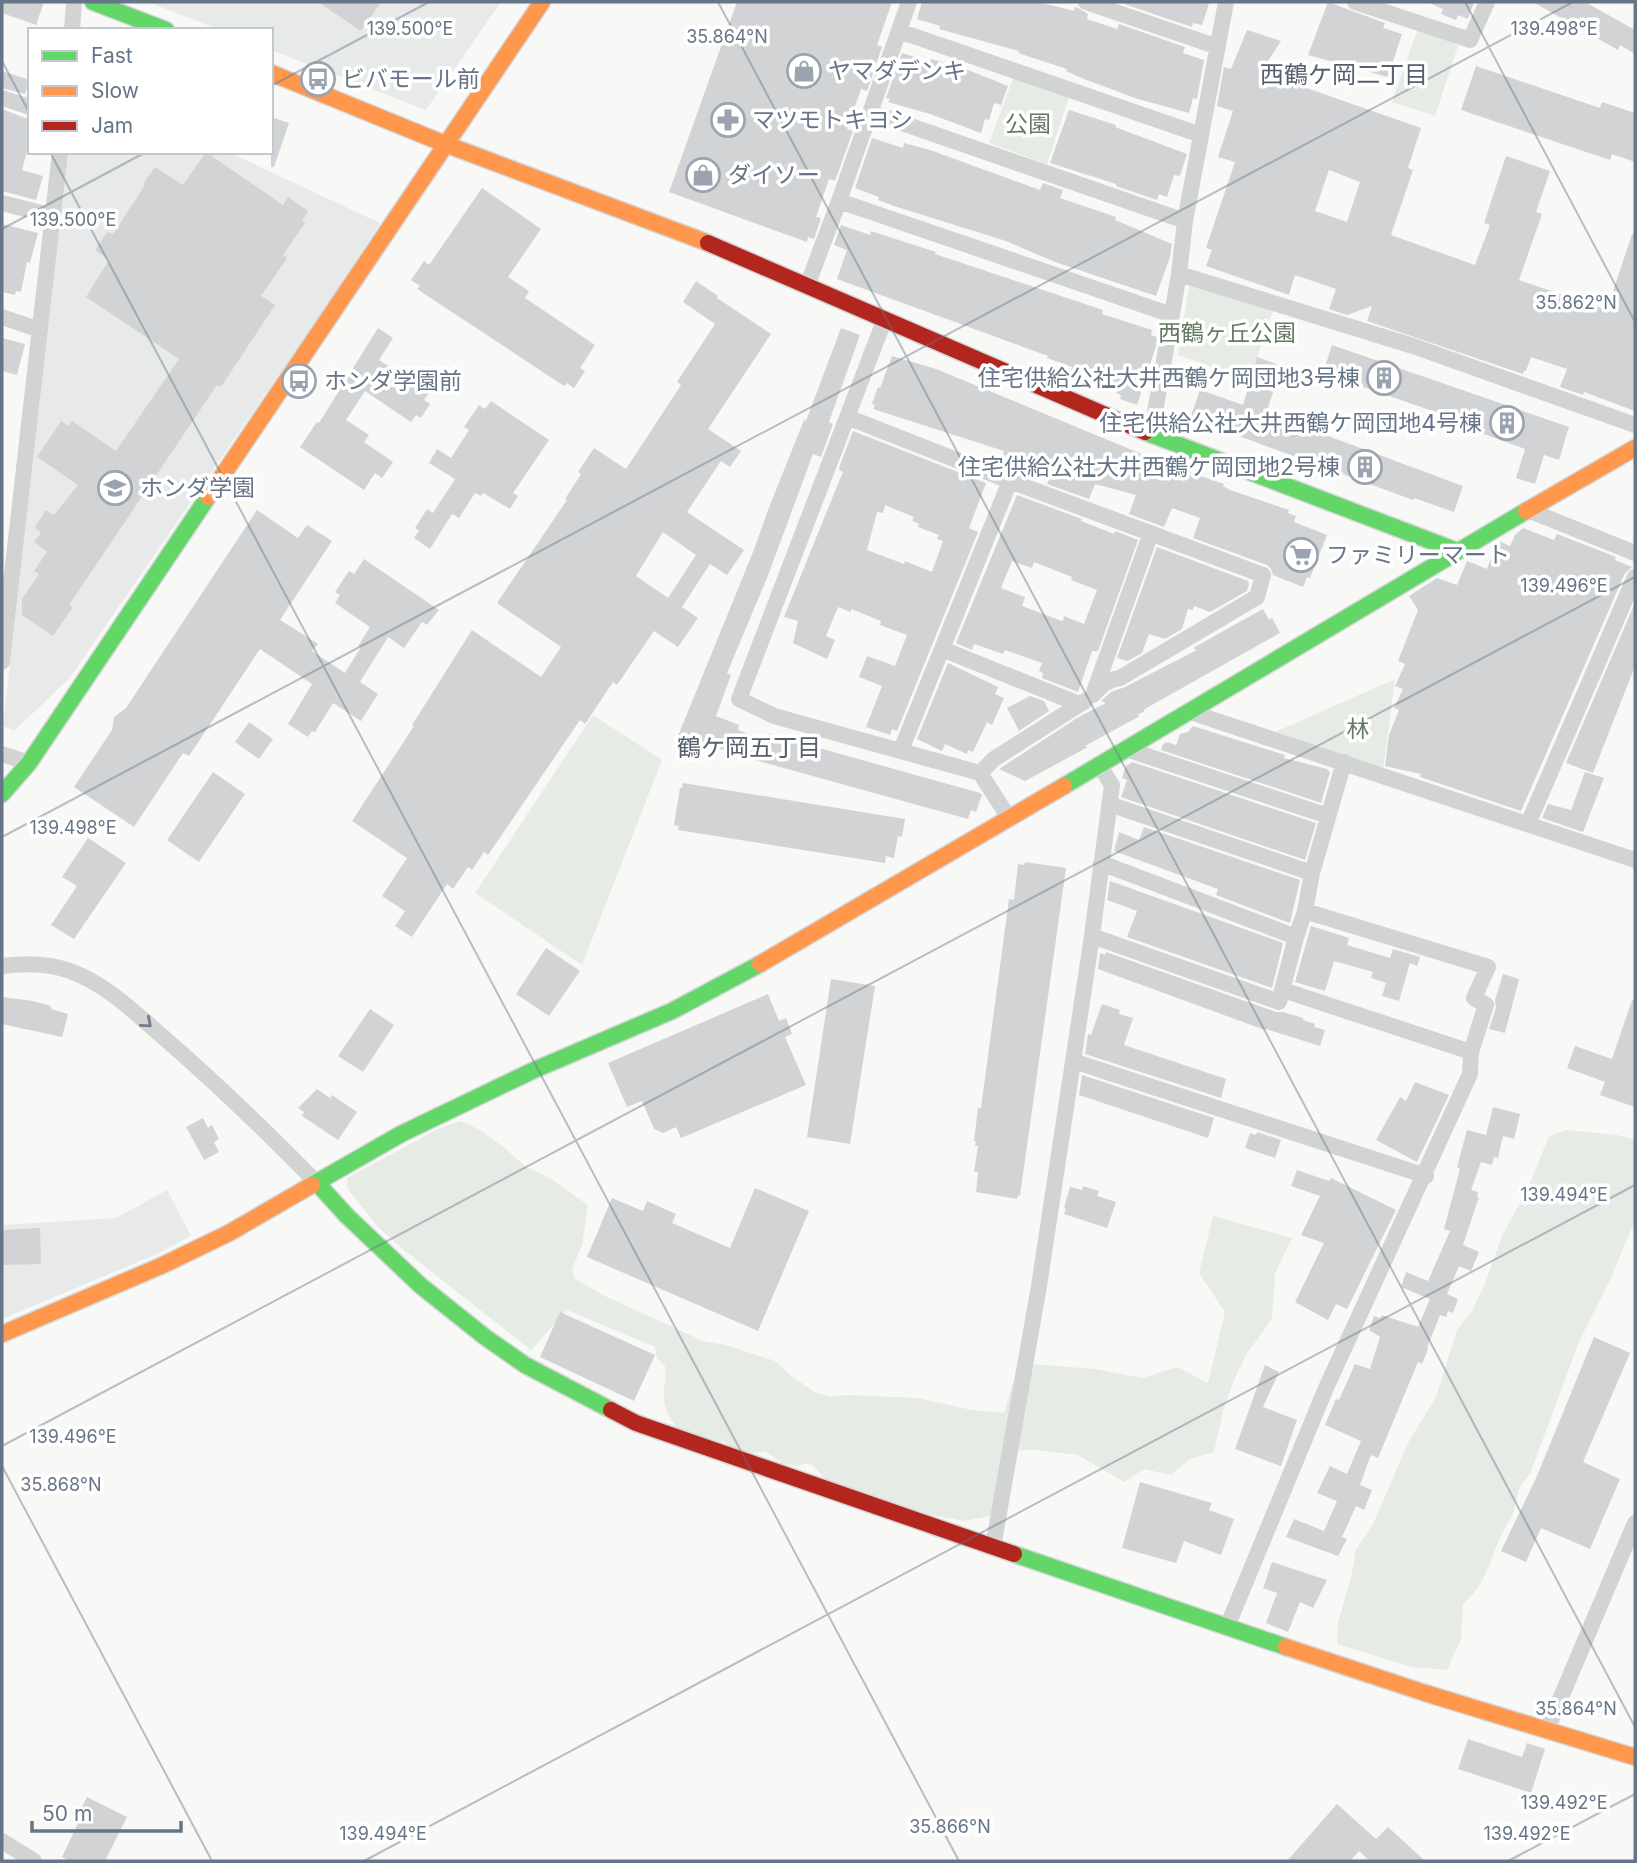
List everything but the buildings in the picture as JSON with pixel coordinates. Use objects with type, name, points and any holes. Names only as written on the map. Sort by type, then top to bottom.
[{"type":"street","points":[[72,28],[74,2]]},
{"type":"street","points":[[93,2],[161,28]]},
{"type":"street","points":[[2,794],[29,762],[542,2]]},
{"type":"street","points":[[807,286],[909,2]]},
{"type":"street","points":[[1086,2],[1218,47]]},
{"type":"street","points":[[1151,435],[1179,274],[1185,221],[1226,2]]},
{"type":"street","points":[[1355,2],[1470,40],[1487,2]]},
{"type":"street","points":[[899,31],[1201,135]]},
{"type":"street","points":[[273,74],[445,144],[671,229],[1151,435],[1457,551]]},
{"type":"street","points":[[2,98],[28,106]]},
{"type":"street","points":[[870,112],[1185,221]]},
{"type":"street","points":[[2,662],[7,578],[40,330],[60,154]]},
{"type":"street","points":[[839,201],[1172,315]]},
{"type":"street","points":[[2,204],[53,216]]},
{"type":"street","points":[[1179,274],[1413,346],[1635,425]]},
{"type":"street","points":[[2,317],[40,330]]},
{"type":"street","points":[[884,321],[739,699],[774,716],[981,773],[1009,818]]},
{"type":"street","points":[[847,417],[1263,575],[1257,597],[1120,678],[1102,684],[1093,695],[994,759],[981,773]]},
{"type":"street","points":[[2,1334],[163,1265],[229,1233],[401,1134],[532,1072],[672,1011],[797,944],[1635,448]]},
{"type":"street","points":[[901,750],[1010,481]]},
{"type":"street","points":[[1528,510],[1635,554]]},
{"type":"street","points":[[1093,695],[1151,533]]},
{"type":"street","points":[[1528,824],[1635,577]]},
{"type":"street","points":[[942,649],[1079,704]]},
{"type":"street","points":[[1190,712],[1635,860]]},
{"type":"street","points":[[1126,749],[1328,816]]},
{"type":"street","points":[[2,754],[29,762]]},
{"type":"street","points":[[1092,936],[1279,1002],[1305,911],[1312,873],[1345,762]]},
{"type":"street","points":[[993,1547],[1039,1286],[1092,936],[1112,785],[1099,765]]},
{"type":"street","points":[[1109,804],[1312,873]]},
{"type":"street","points":[[1101,863],[1296,937]]},
{"type":"street","points":[[1227,1627],[1326,1388],[1426,1176],[1470,1074],[1471,1052],[1486,1005],[1474,998],[1488,967],[1305,911]]},
{"type":"street","points":[[2,966],[24,963],[53,966],[93,982],[135,1013],[212,1080],[421,1286],[524,1364],[636,1423],[1227,1627],[1425,1693],[1635,1757]]},
{"type":"street","points":[[1283,990],[1471,1052]]},
{"type":"street","points":[[1073,1061],[1426,1176]]},
{"type":"street","points":[[1547,1730],[1635,1523]]},
{"type":"street","points":[[2,1841],[34,1861]]},
{"type":"shaded area","points":[[148,2],[501,2],[426,110],[273,51],[273,28],[215,28]]},
{"type":"shaded area","name":"ホンダ学園","points":[[67,154],[232,154],[380,223],[69,679],[14,731],[3,726]]},
{"type":"shaded area","points":[[167,1190],[191,1236],[157,1254],[2,1319],[2,1225],[116,1218]]},
{"type":"green space","points":[[1418,28],[1448,38],[1458,46],[1435,116],[1392,102]]},
{"type":"green space","name":"公園","points":[[1014,76],[1070,94],[1047,164],[989,143]]},
{"type":"green space","name":"西鶴ヶ丘公園","points":[[1194,284],[1273,311],[1249,380],[1178,355],[1189,287]]},
{"type":"green space","name":"林","points":[[1395,679],[1383,770],[1273,733]]},
{"type":"green space","points":[[593,715],[662,760],[582,965],[475,893]]},
{"type":"green space","points":[[461,1121],[480,1130],[525,1166],[553,1180],[588,1205],[582,1245],[572,1269],[575,1279],[607,1297],[703,1341],[726,1345],[775,1361],[816,1393],[831,1397],[846,1395],[917,1398],[972,1410],[1004,1413],[1019,1363],[1094,1369],[1143,1378],[1177,1367],[1208,1383],[1225,1312],[1199,1273],[1213,1216],[1292,1238],[1275,1274],[1272,1319],[1246,1355],[1234,1380],[1223,1411],[1214,1452],[1190,1459],[1171,1475],[1144,1469],[1124,1482],[1078,1455],[1036,1450],[1003,1451],[1000,1488],[990,1516],[964,1521],[928,1514],[825,1479],[813,1465],[807,1463],[799,1466],[782,1463],[765,1451],[743,1451],[724,1441],[703,1439],[684,1432],[666,1410],[665,1366],[657,1358],[655,1347],[567,1310],[531,1350],[404,1250],[378,1227],[347,1188],[347,1178],[438,1129]]},
{"type":"green space","points":[[1567,1130],[1617,1135],[1635,1140],[1635,1220],[1611,1278],[1580,1339],[1530,1474],[1520,1488],[1512,1516],[1477,1590],[1463,1604],[1461,1639],[1447,1670],[1412,1667],[1337,1644],[1338,1623],[1356,1550],[1374,1522],[1409,1441],[1436,1397],[1457,1330],[1472,1311],[1502,1236],[1528,1188],[1549,1136]]},
{"type":"traffic: fast","points":[[93,2],[161,28]]},
{"type":"traffic: fast","points":[[1145,432],[1457,551]]},
{"type":"traffic: fast","points":[[2,794],[29,763],[208,497]]},
{"type":"traffic: fast","points":[[1064,786],[1526,511]]},
{"type":"traffic: fast","points":[[312,1185],[401,1134],[532,1071],[672,1011],[760,964]]},
{"type":"traffic: fast","points":[[317,1183],[347,1216],[421,1286],[485,1337],[525,1365],[611,1410]]},
{"type":"traffic: fast","points":[[1014,1554],[1286,1647]]},
{"type":"traffic: slow","points":[[208,497],[542,2]]},
{"type":"traffic: slow","points":[[273,74],[445,144],[708,243]]},
{"type":"traffic: slow","points":[[1526,511],[1635,448]]},
{"type":"traffic: slow","points":[[760,964],[1064,786]]},
{"type":"traffic: slow","points":[[2,1334],[163,1265],[229,1233],[312,1185]]},
{"type":"traffic: slow","points":[[1286,1647],[1635,1757]]},
{"type":"traffic: jam","points":[[708,243],[1145,432]]},
{"type":"traffic: jam","points":[[611,1410],[636,1423],[1014,1554]]},
{"type":"place","name":"ヤマダデンキ","points":[[804,71]]},
{"type":"place","name":"ビバモール前","points":[[318,79]]},
{"type":"place","name":"マツモトキヨシ","points":[[728,120]]},
{"type":"place","name":"ダイソー","points":[[703,175]]},
{"type":"place","name":"住宅供給公社大井西鶴ケ岡団地3号棟","points":[[1384,378]]},
{"type":"place","name":"ホンダ学園前","points":[[299,381]]},
{"type":"place","name":"住宅供給公社大井西鶴ケ岡団地4号棟","points":[[1507,423]]},
{"type":"place","name":"住宅供給公社大井西鶴ケ岡団地2号棟","points":[[1365,467]]},
{"type":"place","name":"ホンダ学園","points":[[115,488]]},
{"type":"place","name":"ファミリーマート","points":[[1301,555]]},
{"type":"district","name":"西鶴ケ岡二丁目","points":[[1344,74]]},
{"type":"district","name":"鶴ケ岡五丁目","points":[[749,747]]}]
